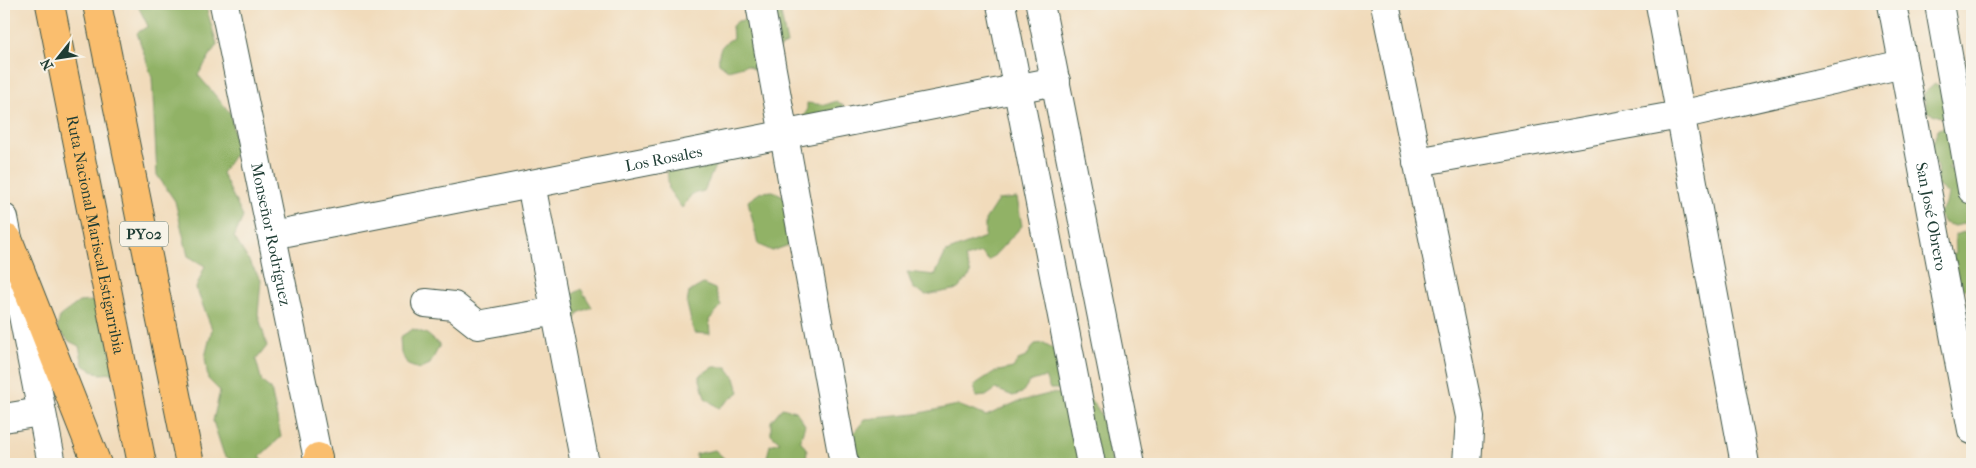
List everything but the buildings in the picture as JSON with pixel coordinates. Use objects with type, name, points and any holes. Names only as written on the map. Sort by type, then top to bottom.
[{"type":"highway","name":"Ruta Nacional Mariscal Estigarribia","points":[[50,4],[142,464]]},
{"type":"highway","name":"PY02","points":[[97,4],[190,464]]},
{"type":"highway","points":[[6,228],[98,464]]},
{"type":"street","name":"Monseñor Rodríguez","points":[[224,4],[318,462]]},
{"type":"street","points":[[760,4],[844,464]]},
{"type":"street","points":[[1001,4],[1091,464]]},
{"type":"street","points":[[1040,4],[1131,464]]},
{"type":"street","points":[[1386,4],[1470,416],[1467,464]]},
{"type":"street","points":[[1660,4],[1745,464]]},
{"type":"street","name":"San José Obrero","points":[[1892,4],[1972,430]]},
{"type":"street","points":[[1939,4],[1972,190]]},
{"type":"street","points":[[1417,162],[1680,115],[1903,64]]},
{"type":"street","name":"Los Rosales","points":[[272,234],[1056,81]]},
{"type":"street","points":[[531,184],[585,464]]},
{"type":"street","points":[[6,228],[40,412],[52,464]]},
{"type":"street","points":[[426,303],[454,306],[478,325],[556,311]]},
{"type":"street","points":[[4,418],[40,412]]},
{"type":"green space","points":[[137,4],[182,4],[182,7],[187,4],[205,4],[217,44],[198,75],[231,114],[236,152],[222,173],[243,217],[234,237],[261,280],[258,314],[267,346],[256,360],[262,382],[271,389],[281,437],[260,456],[267,464],[237,464],[224,455],[213,421],[220,391],[208,379],[205,357],[212,329],[196,288],[205,266],[188,256],[175,201],[157,175],[152,77],[137,33],[148,26]]},
{"type":"green space","points":[[762,4],[779,4],[787,44],[778,49],[755,70],[747,65],[728,70],[719,63],[719,54],[723,45],[733,38],[732,26],[738,21],[745,20],[751,28]]},
{"type":"green space","points":[[1935,84],[1942,88],[1946,109],[1943,118],[1928,112],[1923,94]]},
{"type":"green space","points":[[837,101],[847,109],[800,120],[807,111],[807,103],[825,105]]},
{"type":"green space","points":[[1952,126],[1955,142],[1950,146],[1953,147],[1956,161],[1948,168],[1955,171],[1971,200],[1967,208],[1967,223],[1955,226],[1944,223],[1938,213],[1946,204],[1948,194],[1936,184],[1937,168],[1930,152],[1938,129]]},
{"type":"green space","points":[[716,164],[704,191],[692,194],[682,208],[669,190],[667,169]]},
{"type":"green space","points":[[773,191],[786,197],[796,228],[789,245],[772,251],[758,244],[748,201],[761,192]]},
{"type":"green space","points":[[1017,198],[1022,226],[989,261],[981,253],[965,258],[971,274],[958,289],[926,295],[913,288],[907,272],[935,275],[946,252],[985,237],[985,220],[998,200]]},
{"type":"green space","points":[[1964,232],[1972,242],[1972,289],[1969,286],[1963,290],[1955,287],[1950,256],[1956,253],[1955,235]]},
{"type":"green space","points":[[703,284],[715,289],[721,306],[709,320],[710,334],[694,333],[687,304],[689,292]]},
{"type":"green space","points":[[581,289],[592,307],[578,313],[573,326],[562,324],[557,304]]},
{"type":"green space","points":[[79,302],[101,302],[115,373],[99,374],[83,365],[79,346],[69,341],[57,329],[60,316]]},
{"type":"green space","points":[[413,329],[427,334],[440,345],[430,364],[419,369],[408,365],[401,353],[400,337]]},
{"type":"green space","points":[[1044,343],[1063,354],[1060,389],[1050,389],[1045,377],[1029,382],[1022,393],[1013,396],[996,389],[986,396],[976,397],[974,385],[994,372],[1013,368],[1018,360],[1026,357],[1035,344]]},
{"type":"green space","points":[[713,367],[727,367],[735,378],[739,392],[719,408],[705,398],[699,376]]},
{"type":"green space","points":[[1053,393],[1080,396],[1094,403],[1102,418],[1108,437],[1112,463],[848,464],[850,438],[865,419],[916,414],[958,405],[986,416],[1017,402]]},
{"type":"green space","points":[[782,408],[796,411],[805,425],[800,440],[807,450],[806,464],[772,464],[767,457],[770,445],[780,442],[771,434],[771,421]]},
{"type":"green space","points":[[715,450],[728,462],[727,464],[696,464],[696,454]]}]
